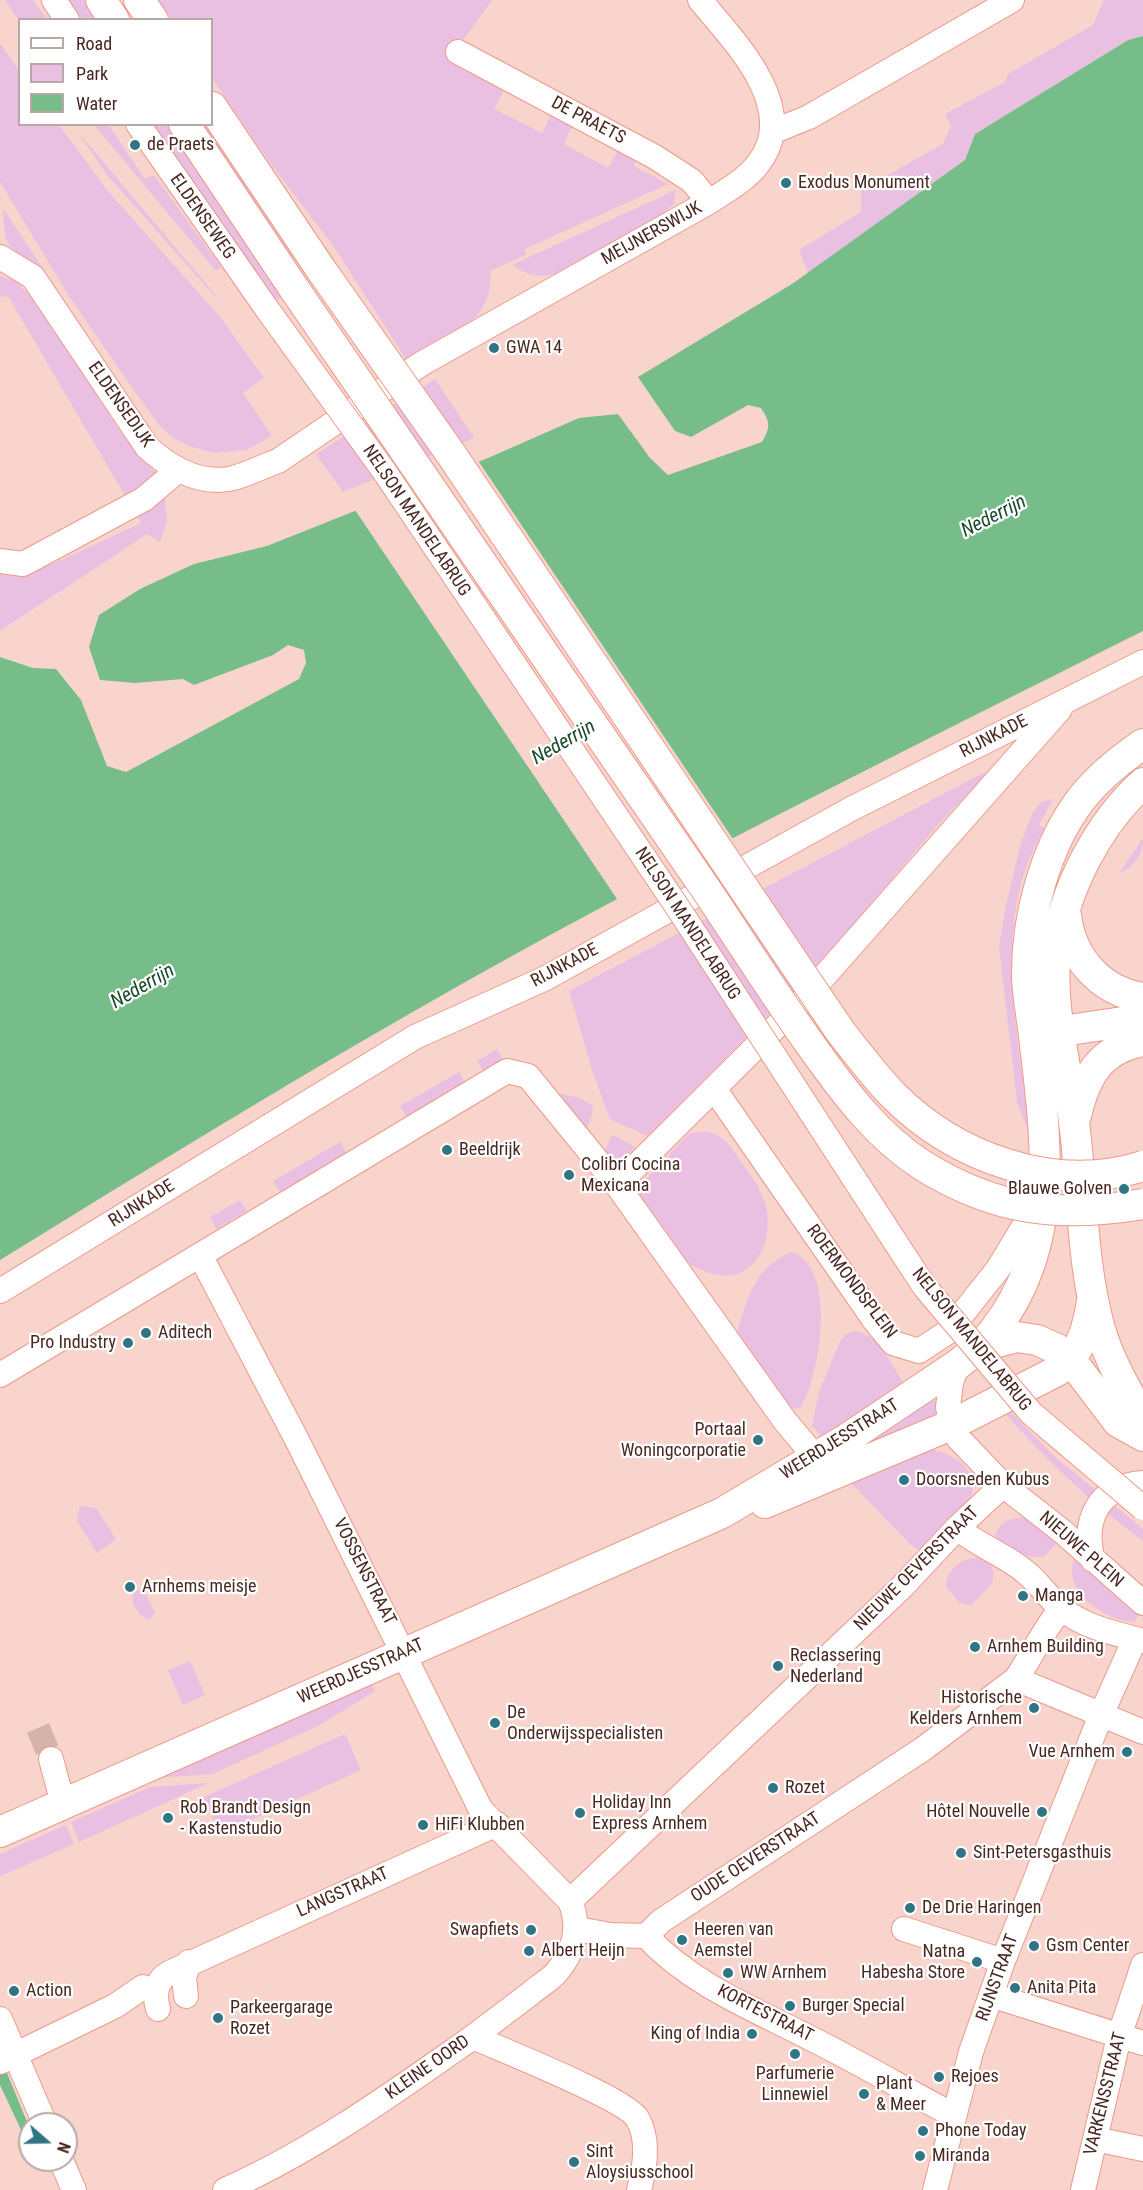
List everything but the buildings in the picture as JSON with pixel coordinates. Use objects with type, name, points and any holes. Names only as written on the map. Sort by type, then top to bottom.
[{"type":"main road","points":[[101,0],[113,18]]},
{"type":"main road","points":[[139,0],[152,18]]},
{"type":"main road","points":[[213,108],[322,271],[451,454],[840,1031],[894,1095],[956,1143],[1021,1169],[1055,1175],[1095,1174],[1143,1166]]},
{"type":"main road","name":"ELDENSEWEG","points":[[185,126],[295,290]]},
{"type":"main road","name":"NELSON MANDELABRUG","points":[[295,290],[708,893],[776,998],[860,1110],[921,1164],[953,1182],[1012,1205],[1059,1212],[1143,1204]]},
{"type":"main road","points":[[1143,744],[1118,763],[1083,798],[1066,824],[1051,855],[1031,926],[1027,978],[1074,1122],[1093,1298],[1100,1329],[1116,1372],[1143,1419]]},
{"type":"main road","points":[[957,1365],[981,1346],[1012,1306],[1028,1271],[1039,1234],[1045,1191],[1047,1034],[1056,948],[1066,912],[1086,860],[1105,827],[1143,783]]},
{"type":"main road","points":[[1066,912],[1068,932],[1083,962],[1104,984],[1118,992],[1143,998]]},
{"type":"main road","points":[[1047,1034],[1143,1019]]},
{"type":"main road","points":[[1074,1122],[1086,1083],[1105,1057],[1126,1044],[1143,1041]]},
{"type":"main road","points":[[1071,1360],[1086,1334],[1093,1298]]},
{"type":"main road","points":[[981,1346],[1001,1339],[1027,1339],[1057,1349],[1071,1360],[1118,1422],[1143,1436]]},
{"type":"main road","name":"WEERDJESSTRAAT","points":[[816,1460],[951,1425],[1039,1381],[1071,1360]]},
{"type":"main road","name":"WEERDJESSTRAAT","points":[[0,1832],[722,1513],[746,1510],[957,1365]]},
{"type":"street","points":[[54,0],[66,18]]},
{"type":"street","points":[[700,0],[760,78],[766,90],[772,132],[808,117],[1012,0]]},
{"type":"street","name":"DE PRAETS","points":[[458,52],[655,157],[692,181],[709,202]]},
{"type":"street","name":"ELDENSEWEG","points":[[139,126],[267,309]]},
{"type":"street","name":"MEIJNERSWIJK","points":[[278,460],[421,364],[709,202],[745,178],[764,156],[772,132]]},
{"type":"street","name":"ELDENSEDIJK","points":[[0,257],[33,278],[147,447],[177,471],[199,477],[228,479],[278,460]]},
{"type":"street","name":"NELSON MANDELABRUG","points":[[267,309],[397,491],[678,908],[924,1286],[1031,1413],[1143,1508]]},
{"type":"street","points":[[0,561],[23,564],[144,499],[177,471]]},
{"type":"street","name":"RIJNKADE","points":[[0,1291],[415,1036],[546,978],[851,809],[1143,662]]},
{"type":"street","points":[[617,1185],[805,998],[1070,698]]},
{"type":"street","points":[[0,1376],[507,1071],[528,1076],[617,1185],[816,1460]]},
{"type":"street","name":"ROERMONDSPLEIN","points":[[715,1090],[875,1321],[893,1343],[919,1351],[948,1332],[991,1278],[1045,1191]]},
{"type":"street","name":"VOSSENSTRAAT","points":[[200,1256],[298,1442],[481,1810],[570,1901]]},
{"type":"street","name":"NIEUWE PLEIN","points":[[957,1365],[948,1395],[951,1425],[968,1449],[1003,1485],[1063,1532],[1143,1603]]},
{"type":"street","points":[[1093,1560],[1088,1539],[1093,1512],[1103,1499],[1122,1487],[1143,1483]]},
{"type":"street","name":"NIEUWE OEVERSTRAAT","points":[[570,1901],[903,1586],[957,1528],[1003,1485]]},
{"type":"street","points":[[957,1528],[978,1545],[1023,1570],[1061,1609],[1114,1635],[1139,1640]]},
{"type":"street","name":"OUDE OEVERSTRAAT","points":[[646,1936],[661,1921],[922,1749],[1016,1679],[1034,1653],[1045,1628],[1061,1609]]},
{"type":"street","name":"RIJNSTRAAT","points":[[935,2190],[953,2115],[1003,1961],[1101,1715],[1139,1640]]},
{"type":"street","points":[[1016,1679],[1143,1732]]},
{"type":"street","points":[[51,1759],[63,1804]]},
{"type":"street","name":"LANGSTRAAT","points":[[7,2059],[115,2006],[189,1962],[497,1824]]},
{"type":"street","points":[[570,1901],[576,1915],[577,1929],[611,1935],[646,1936]]},
{"type":"street","name":"KLEINE OORD","points":[[225,2190],[294,2153],[380,2102],[473,2037],[556,1974],[570,1953],[577,1929]]},
{"type":"street","points":[[904,1929],[1003,1961]]},
{"type":"street","name":"KORTESTRAAT","points":[[646,1936],[660,1951],[692,1975],[751,2010],[811,2038],[953,2115]]},
{"type":"street","points":[[186,1996],[184,1978],[189,1962]]},
{"type":"street","name":"VARKENSSTRAAT","points":[[1083,2190],[1119,2037],[1143,1965]]},
{"type":"street","points":[[152,1982],[158,2009]]},
{"type":"street","points":[[991,1995],[1143,2043]]},
{"type":"street","points":[[0,2019],[7,2059],[38,2112]]},
{"type":"street","points":[[473,2037],[611,2098],[637,2117],[646,2156],[639,2190]]},
{"type":"street","points":[[1095,2139],[1143,2149]]},
{"type":"street","points":[[66,2172],[74,2190]]},
{"type":"green space","points":[[5,0],[33,0],[46,18],[18,18]]},
{"type":"green space","points":[[68,0],[87,0],[98,18],[79,18]]},
{"type":"green space","points":[[158,0],[492,0],[463,40],[451,63],[504,90],[494,109],[542,133],[551,115],[572,126],[564,144],[608,168],[618,150],[636,160],[634,166],[668,184],[527,248],[524,250],[527,254],[490,271],[489,289],[484,304],[476,316],[451,335],[406,359],[334,247],[270,163],[213,79],[213,18],[170,18]]},
{"type":"green space","points":[[1104,0],[1143,0],[1143,36],[1127,40],[975,134],[965,160],[808,273],[799,250],[861,212],[861,190],[943,144],[951,126],[945,114],[1005,82],[1008,74],[1093,25]]},
{"type":"green space","points":[[0,43],[18,70],[18,126],[60,126],[107,190],[221,318],[264,378],[243,393],[272,436],[246,450],[214,453],[189,446],[173,438],[158,424],[69,296],[0,182]]},
{"type":"green space","points":[[95,126],[110,126],[145,179],[154,175],[221,267],[216,271]]},
{"type":"green space","points":[[151,126],[171,126],[221,198],[218,202],[282,296],[275,301]]},
{"type":"green space","points":[[200,126],[213,126],[296,256],[291,259]]},
{"type":"green space","points":[[77,131],[214,293],[220,302],[107,175]]},
{"type":"green space","points":[[676,190],[674,204],[662,214],[560,272],[535,275],[512,265]]},
{"type":"green space","points":[[3,208],[44,270],[16,251],[7,241]]},
{"type":"green space","points":[[0,276],[16,281],[40,307],[123,436],[163,481],[167,520],[160,542],[147,534],[0,631],[0,573],[55,563],[141,523],[8,296],[0,297]]},
{"type":"green space","points":[[435,379],[474,438],[343,492],[316,454]]},
{"type":"green space","points":[[985,772],[986,775],[936,827],[822,962],[647,1136],[610,1119],[593,1073],[569,991]]},
{"type":"green space","points":[[1053,799],[1039,825],[1045,828],[1028,864],[1017,901],[1013,939],[1012,979],[1015,1018],[1030,1136],[1017,1102],[999,946],[1021,843],[1033,812],[1040,803]]},
{"type":"green space","points":[[1143,838],[1143,845],[1136,860],[1118,875]]},
{"type":"green space","points":[[497,1049],[504,1062],[484,1073],[477,1061]]},
{"type":"green space","points":[[459,1072],[467,1086],[408,1119],[400,1106]]},
{"type":"green space","points":[[556,1093],[580,1098],[592,1105],[593,1113],[585,1133]]},
{"type":"green space","points":[[708,1132],[719,1136],[731,1147],[755,1182],[766,1206],[767,1236],[763,1249],[756,1261],[735,1274],[721,1275],[705,1271],[683,1260],[669,1244],[637,1193],[640,1185],[686,1137],[691,1133]]},
{"type":"green space","points":[[611,1136],[635,1147],[621,1159],[603,1156]]},
{"type":"green space","points":[[340,1142],[348,1156],[281,1194],[273,1181]]},
{"type":"green space","points":[[240,1200],[247,1211],[216,1229],[210,1217]]},
{"type":"green space","points":[[792,1252],[806,1262],[815,1279],[820,1300],[821,1324],[819,1348],[808,1392],[801,1407],[794,1409],[788,1406],[737,1334],[744,1308],[754,1285],[769,1266]]},
{"type":"green space","points":[[855,1331],[864,1333],[878,1344],[905,1385],[822,1438],[812,1425],[819,1392],[840,1341],[846,1334]]},
{"type":"green space","points":[[933,1399],[936,1402],[938,1416],[905,1435],[844,1451]]},
{"type":"green space","points":[[1001,1402],[1054,1456],[1143,1529],[1143,1541],[1085,1494],[1049,1460],[998,1406]]},
{"type":"green space","points":[[930,1449],[950,1456],[965,1466],[972,1482],[972,1491],[970,1503],[921,1551],[912,1546],[846,1478]]},
{"type":"green space","points":[[80,1506],[96,1508],[116,1539],[97,1553],[77,1521]]},
{"type":"green space","points":[[1017,1518],[1028,1518],[1054,1537],[1056,1544],[1044,1557],[1010,1550],[995,1536],[1003,1523]]},
{"type":"green space","points":[[981,1557],[991,1565],[993,1577],[991,1585],[971,1605],[960,1603],[946,1587],[949,1574],[962,1562]]},
{"type":"green space","points":[[1074,1560],[1085,1562],[1139,1612],[1135,1622],[1112,1617],[1089,1603],[1074,1583],[1072,1572]]},
{"type":"green space","points":[[139,1590],[145,1593],[155,1612],[150,1620],[142,1616],[134,1605],[133,1592]]},
{"type":"green space","points":[[190,1661],[205,1695],[183,1705],[168,1670]]},
{"type":"green space","points":[[370,1679],[375,1691],[320,1725],[212,1774],[157,1778]]},
{"type":"green space","points":[[345,1734],[361,1770],[220,1834],[204,1797]]},
{"type":"green space","points":[[209,1783],[79,1842],[71,1822],[150,1787]]},
{"type":"green space","points":[[66,1825],[74,1844],[0,1876],[0,1854]]},
{"type":"water","name":"Nederrijn","points":[[1143,36],[1143,631],[803,802],[550,935],[290,1083],[0,1260],[0,657],[33,668],[56,669],[81,700],[107,766],[126,772],[299,679],[306,663],[304,650],[288,645],[273,655],[194,685],[183,679],[135,683],[100,680],[89,647],[99,615],[140,589],[194,564],[267,546],[488,458],[579,418],[618,414],[650,458],[668,475],[762,442],[768,428],[766,417],[761,408],[748,405],[691,437],[675,431],[638,377],[792,284],[965,160],[975,134],[1128,40]]},
{"type":"water","points":[[0,2056],[23,2112],[18,2112],[18,2123],[0,2085]]},
{"type":"pier","points":[[477,459],[735,842],[619,902],[353,507]]},
{"type":"tunnel","points":[[38,1728],[51,1759]]},
{"type":"place","name":"de Praets","points":[[135,145]]},
{"type":"place","name":"Exodus Monument","points":[[786,183]]},
{"type":"place","name":"GWA 14","points":[[494,348]]},
{"type":"place","name":"Beeldrijk","points":[[447,1150]]},
{"type":"place","name":"Colibrí Cocina Mexicana","points":[[569,1175]]},
{"type":"place","name":"Blauwe Golven","points":[[1124,1189]]},
{"type":"place","name":"Aditech","points":[[146,1333]]},
{"type":"place","name":"Pro Industry","points":[[128,1343]]},
{"type":"place","name":"Portaal Woningcorporatie","points":[[758,1440]]},
{"type":"place","name":"Doorsneden Kubus","points":[[904,1480]]},
{"type":"place","name":"Arnhems meisje","points":[[130,1587]]},
{"type":"place","name":"Manga","points":[[1023,1596]]},
{"type":"place","name":"Arnhem Building","points":[[975,1647]]},
{"type":"place","name":"Reclassering Nederland","points":[[778,1666]]},
{"type":"place","name":"Historische Kelders Arnhem","points":[[1034,1708]]},
{"type":"place","name":"De Onderwijsspecialisten","points":[[495,1723]]},
{"type":"place","name":"Vue Arnhem","points":[[1127,1752]]},
{"type":"place","name":"Rozet","points":[[773,1788]]},
{"type":"place","name":"Hôtel Nouvelle","points":[[1042,1812]]},
{"type":"place","name":"Holiday Inn Express Arnhem","points":[[580,1813]]},
{"type":"place","name":"Rob Brandt Design - Kastenstudio","points":[[168,1818]]},
{"type":"place","name":"HiFi Klubben","points":[[423,1825]]},
{"type":"place","name":"Sint-Petersgasthuis","points":[[961,1853]]},
{"type":"place","name":"De Drie Haringen","points":[[910,1908]]},
{"type":"place","name":"Swapfiets","points":[[531,1930]]},
{"type":"place","name":"Heeren van Aemstel","points":[[682,1940]]},
{"type":"place","name":"Gsm Center","points":[[1034,1946]]},
{"type":"place","name":"Albert Heijn","points":[[529,1951]]},
{"type":"place","name":"Natna Habesha Store","points":[[977,1962]]},
{"type":"place","name":"WW Arnhem","points":[[728,1973]]},
{"type":"place","name":"Anita Pita","points":[[1015,1988]]},
{"type":"place","name":"Action","points":[[14,1991]]},
{"type":"place","name":"Burger Special","points":[[790,2006]]},
{"type":"place","name":"Parkeergarage Rozet","points":[[218,2018]]},
{"type":"place","name":"King of India","points":[[752,2034]]},
{"type":"place","name":"Parfumerie Linnewiel","points":[[795,2054]]},
{"type":"place","name":"Rejoes","points":[[939,2077]]},
{"type":"place","name":"Plant & Meer","points":[[864,2094]]},
{"type":"place","name":"Phone Today","points":[[923,2131]]},
{"type":"place","name":"Miranda","points":[[920,2156]]},
{"type":"place","name":"Sint Aloysiusschool","points":[[574,2162]]}]
